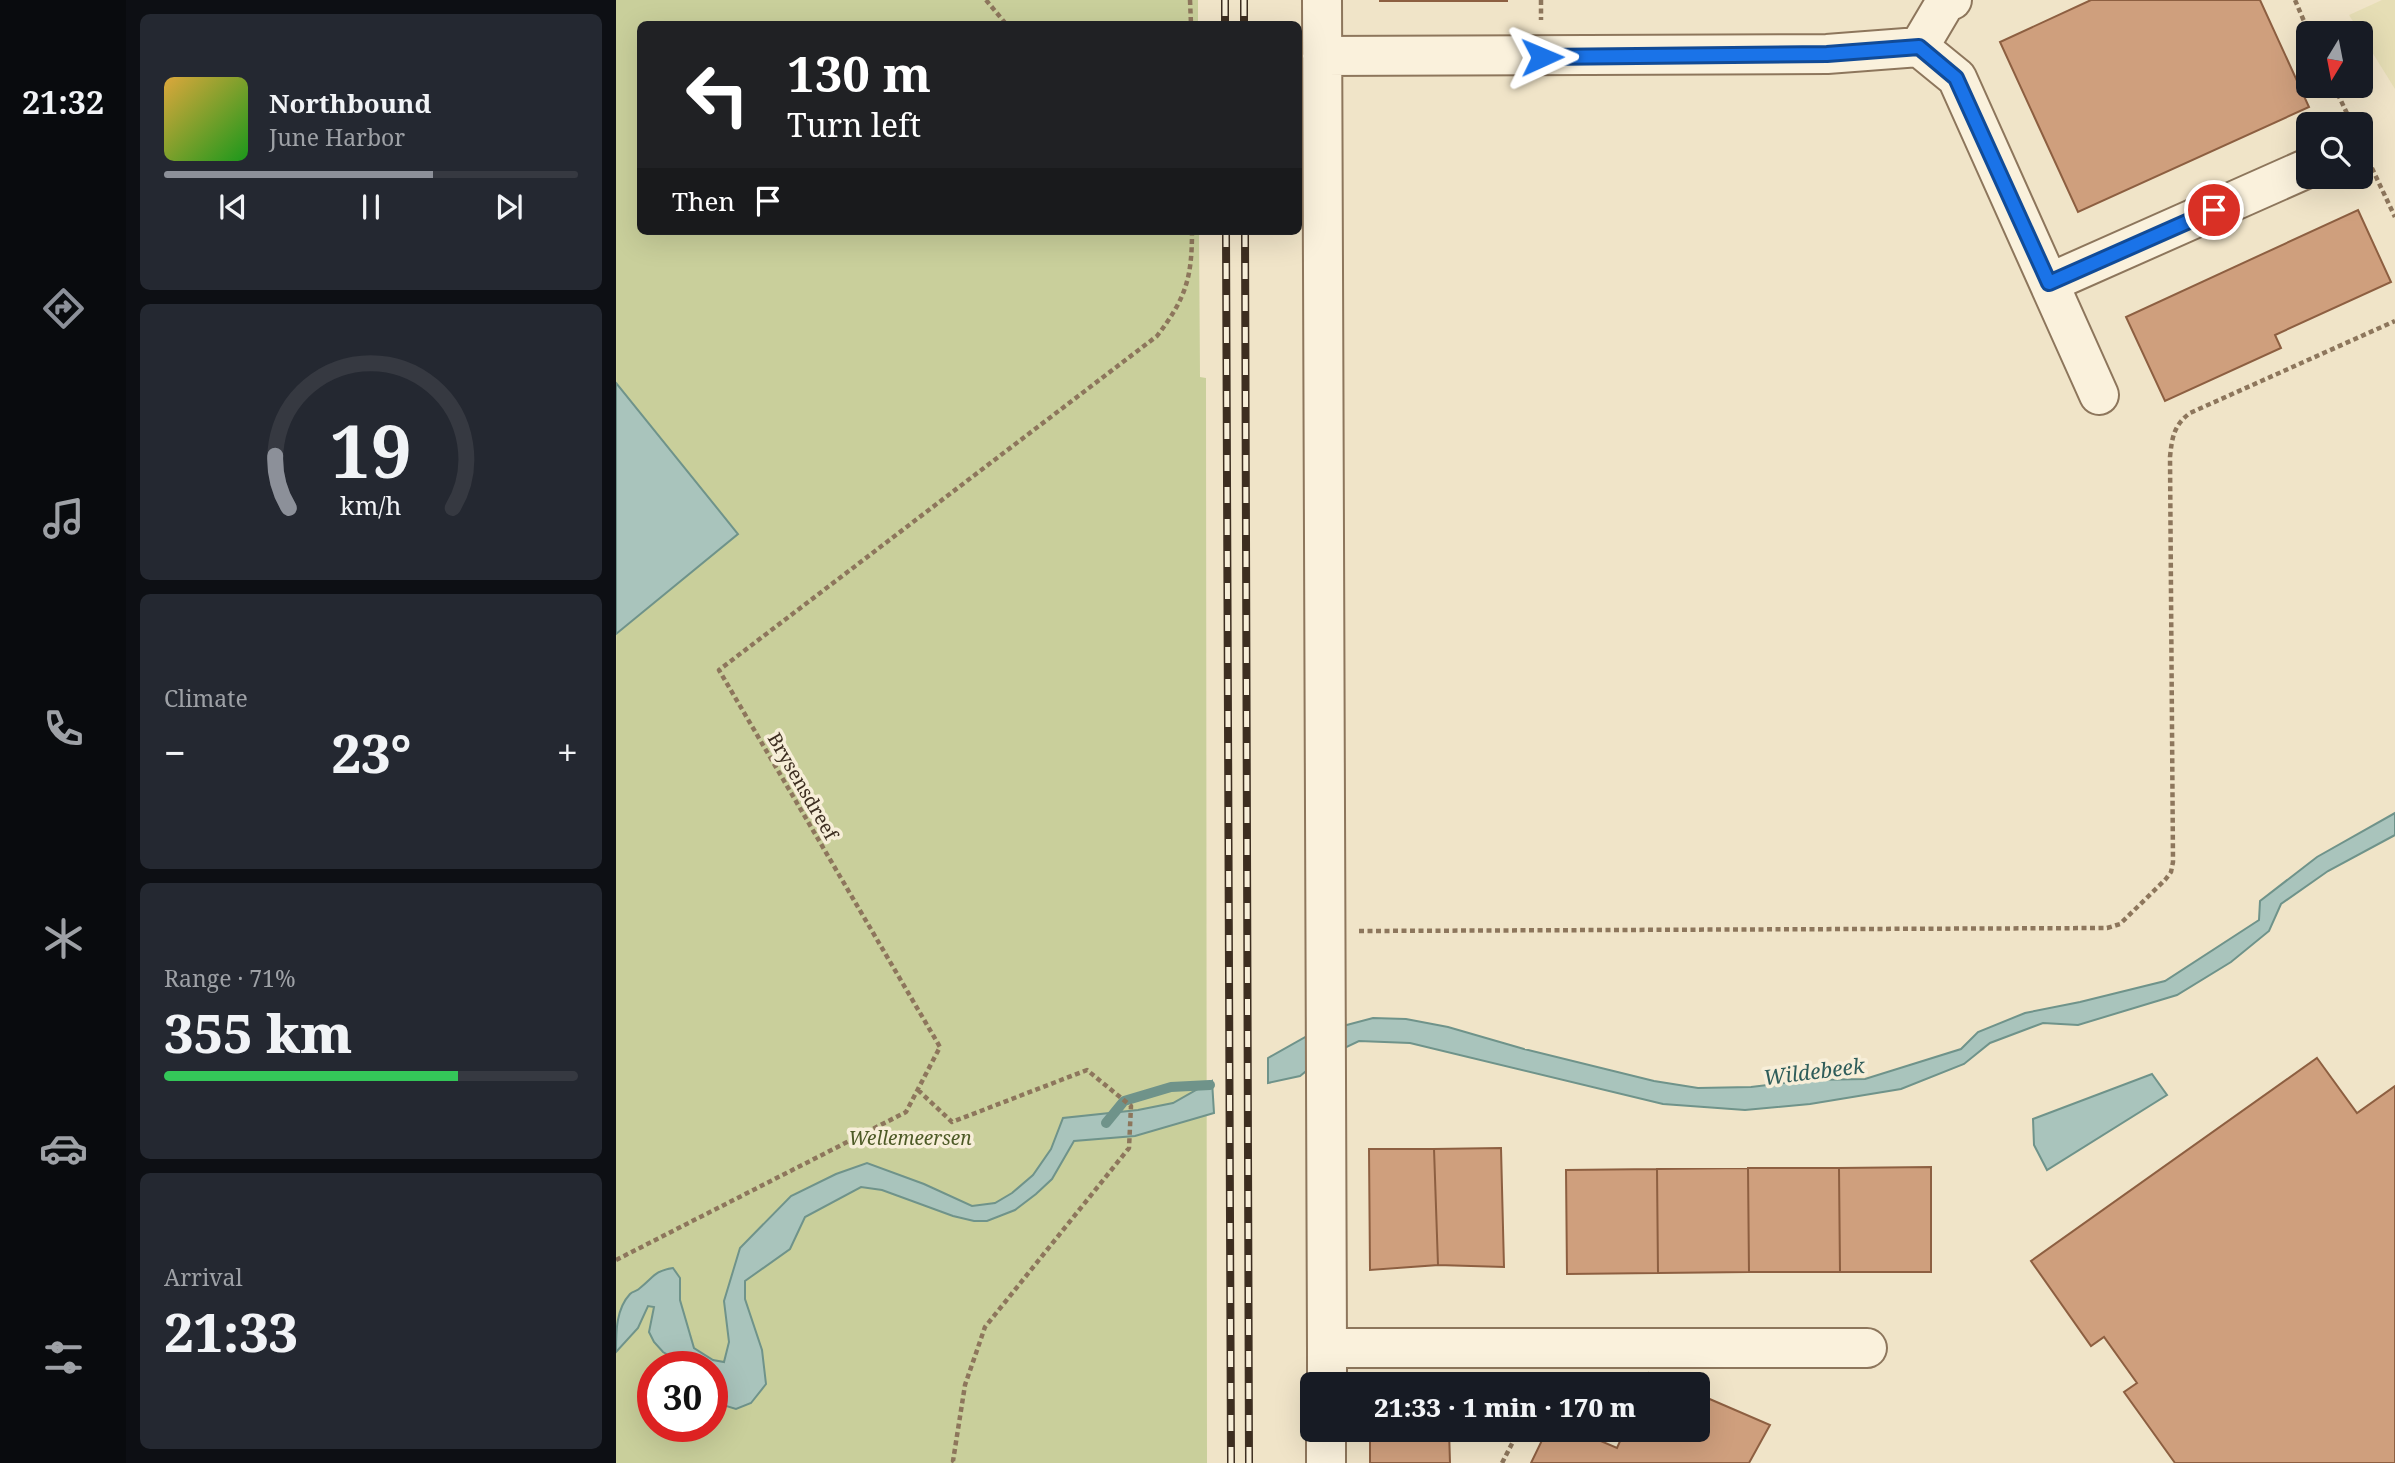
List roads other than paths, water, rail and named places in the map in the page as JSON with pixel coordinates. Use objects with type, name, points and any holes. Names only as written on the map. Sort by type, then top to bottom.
[{"type":"street","points":[[1322,0],[1327,1366],[1867,1348]]},
{"type":"street","points":[[1919,47],[1945,3],[1952,0]]},
{"type":"street","points":[[1322,57],[1827,54],[1919,47],[1956,78],[2099,395]]},
{"type":"street","points":[[2049,283],[2296,173]]},
{"type":"street","points":[[1326,1442],[1326,1463]]},
{"type":"water","points":[[616,383],[738,534],[616,634]]},
{"type":"water","points":[[2395,813],[2395,835],[2328,871],[2281,904],[2269,931],[2231,962],[2177,995],[2078,1025],[2043,1023],[1990,1043],[1964,1064],[1901,1089],[1810,1104],[1745,1110],[1663,1104],[1410,1043],[1359,1041],[1321,1059],[1300,1076],[1268,1083],[1268,1058],[1309,1035],[1373,1018],[1406,1019],[1448,1027],[1654,1081],[1698,1088],[1865,1079],[1961,1049],[1978,1032],[2025,1013],[2165,981],[2259,920],[2260,901],[2317,857]]},
{"type":"water","points":[[2152,1074],[2167,1095],[2047,1170],[2034,1145],[2033,1119]]},
{"type":"water","points":[[1212,1081],[1214,1113],[1135,1136],[1074,1141],[1052,1179],[1036,1194],[1015,1210],[987,1221],[953,1216],[882,1190],[861,1187],[805,1217],[790,1249],[745,1281],[745,1299],[762,1350],[766,1384],[751,1403],[736,1409],[728,1407],[727,1351],[729,1342],[724,1301],[740,1248],[791,1196],[836,1174],[867,1163],[924,1184],[972,1206],[995,1203],[1033,1175],[1051,1149],[1063,1118],[1138,1110],[1173,1103]]},
{"type":"water","points":[[673,1268],[680,1278],[680,1300],[694,1348],[699,1351],[662,1351],[649,1332],[654,1307],[648,1306],[638,1328],[616,1352],[618,1321],[625,1300],[658,1273]]},
{"type":"waterway","name":"Wildebeek","points":[[1106,1123],[1124,1101],[1171,1087],[1210,1085]]},
{"type":"railway","points":[[1225,0],[1225,21]]},
{"type":"railway","points":[[1244,0],[1244,21]]},
{"type":"railway","points":[[1226,235],[1231,1463]]},
{"type":"railway","points":[[1245,235],[1249,1463]]},
{"type":"park label","name":"Wellemeersen","points":[[910,1138]]}]
